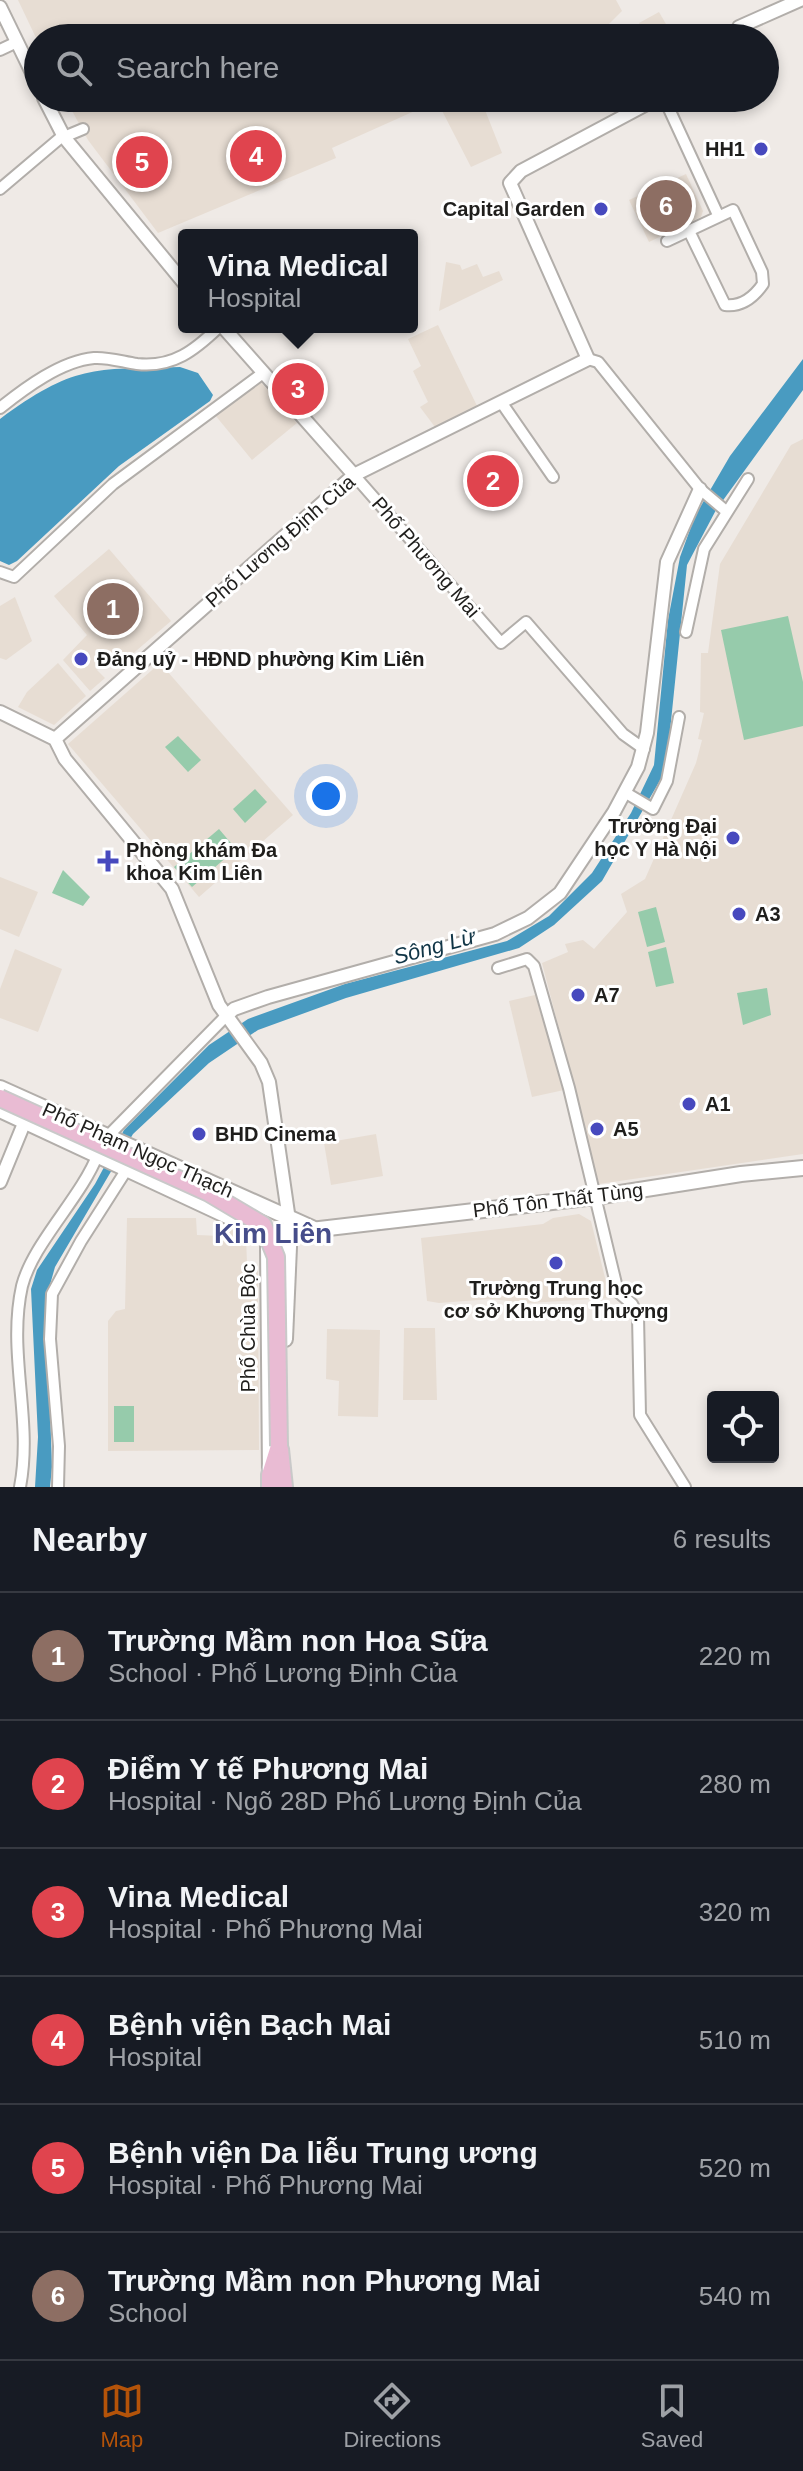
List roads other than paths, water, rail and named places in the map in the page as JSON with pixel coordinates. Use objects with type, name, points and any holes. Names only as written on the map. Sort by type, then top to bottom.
[{"type":"main road","name":"Phố Phạm Ngọc Thạch","points":[[0,1088],[275,1214]]},
{"type":"main road","points":[[0,1098],[209,1193],[253,1216],[263,1225],[276,1257],[277,1481]]},
{"type":"main road","name":"Phố Phạm Ngọc Thạch","points":[[0,1110],[213,1206],[268,1235]]},
{"type":"main road","name":"Phố Tôn Thất Tùng","points":[[290,1226],[312,1228],[595,1197],[741,1174],[803,1168]]},
{"type":"main road","points":[[213,1206],[220,1187]]},
{"type":"main road","points":[[268,1235],[290,1226],[275,1214]]},
{"type":"main road","name":"Phố Chùa Bộc","points":[[275,1214],[268,1235],[268,1282],[277,1481]]},
{"type":"main road","name":"Phố Chùa Bộc","points":[[277,1481],[290,1226]]},
{"type":"main road","points":[[268,1282],[287,1281]]},
{"type":"street","points":[[746,24],[800,0]]},
{"type":"street","points":[[0,7],[24,55]]},
{"type":"street","points":[[0,50],[17,42]]},
{"type":"street","points":[[53,112],[129,220],[178,276]]},
{"type":"street","points":[[58,112],[69,139]]},
{"type":"street","points":[[634,112],[521,171],[510,183],[588,359],[598,362],[704,492],[722,508]]},
{"type":"street","points":[[668,112],[718,215]]},
{"type":"street","points":[[0,189],[83,129]]},
{"type":"street","points":[[667,241],[733,210],[757,261],[763,284],[755,296],[735,306],[725,305],[689,231]]},
{"type":"street","points":[[0,408],[42,379],[83,360],[97,358],[141,365],[180,359],[213,333]]},
{"type":"street","name":"Phố Phương Mai","points":[[226,333],[501,643],[526,622],[623,734],[644,749]]},
{"type":"street","name":"Phố Lương Định Của","points":[[55,739],[354,475],[588,359]]},
{"type":"street","points":[[0,572],[14,577],[113,484],[263,373]]},
{"type":"street","points":[[501,402],[553,477]]},
{"type":"street","points":[[686,632],[704,549],[722,508],[748,479]]},
{"type":"street","points":[[110,1137],[250,1002],[495,934],[528,918],[553,900],[570,881],[628,795],[644,749],[660,611],[672,547],[704,492]]},
{"type":"street","points":[[0,712],[55,739],[74,771],[172,889],[229,1020],[269,1082],[290,1226]]},
{"type":"street","points":[[628,795],[650,808],[667,781],[679,717]]},
{"type":"street","points":[[498,968],[527,959],[534,966],[618,1292],[632,1304],[638,1316],[640,1415],[685,1487]]},
{"type":"street","points":[[0,1182],[25,1121]]},
{"type":"street","points":[[20,1487],[25,1444],[17,1360],[22,1288],[30,1266],[98,1154]]},
{"type":"street","points":[[58,1487],[60,1456],[50,1339],[52,1294],[81,1241],[127,1169]]},
{"type":"street","points":[[275,1214],[286,1199]]},
{"type":"water","points":[[803,359],[803,390],[716,510],[687,565],[666,770],[602,881],[554,925],[519,948],[346,998],[258,1030],[209,1063],[133,1134],[55,1267],[46,1299],[52,1467],[50,1487],[35,1487],[38,1437],[31,1289],[37,1270],[95,1184],[124,1130],[209,1045],[248,1019],[345,984],[507,941],[549,916],[592,873],[631,813],[654,765],[668,620],[680,557],[695,516],[730,456]]},
{"type":"water","points":[[180,367],[198,373],[213,395],[210,401],[119,466],[17,561],[9,565],[0,561],[0,419],[25,401],[66,379],[104,370]]},
{"type":"place","name":"HH1","points":[[761,149]]},
{"type":"place","name":"Bệnh viện Bạch Mai","points":[[256,156]]},
{"type":"place","name":"Bệnh viện Da liễu Trung ương","points":[[142,162]]},
{"type":"place","name":"Trường Mầm non Phương Mai","points":[[666,206]]},
{"type":"place","name":"Capital Garden","points":[[601,209]]},
{"type":"place","name":"Vina Medical","points":[[298,389]]},
{"type":"place","name":"Điểm Y tế Phương Mai","points":[[493,481]]},
{"type":"place","name":"Trường Mầm non Hoa Sữa","points":[[113,609]]},
{"type":"place","name":"Đảng uỷ - HĐND phường Kim Liên","points":[[81,659]]},
{"type":"place","name":"Trường Đại học Y Hà Nội","points":[[733,838]]},
{"type":"place","name":"Phòng khám Đa khoa Kim Liên","points":[[108,861]]},
{"type":"place","name":"A3","points":[[739,914]]},
{"type":"place","name":"A7","points":[[578,995]]},
{"type":"place","name":"A1","points":[[689,1104]]},
{"type":"place","name":"A5","points":[[597,1129]]},
{"type":"place","name":"BHD Cinema","points":[[199,1134]]},
{"type":"place","name":"Trường Trung học cơ sở Khương Thượng","points":[[556,1263]]},
{"type":"district","name":"Kim Liên","points":[[273,1233]]},
{"type":"water label","name":"Sông Lừ","points":[[434,946]]}]
